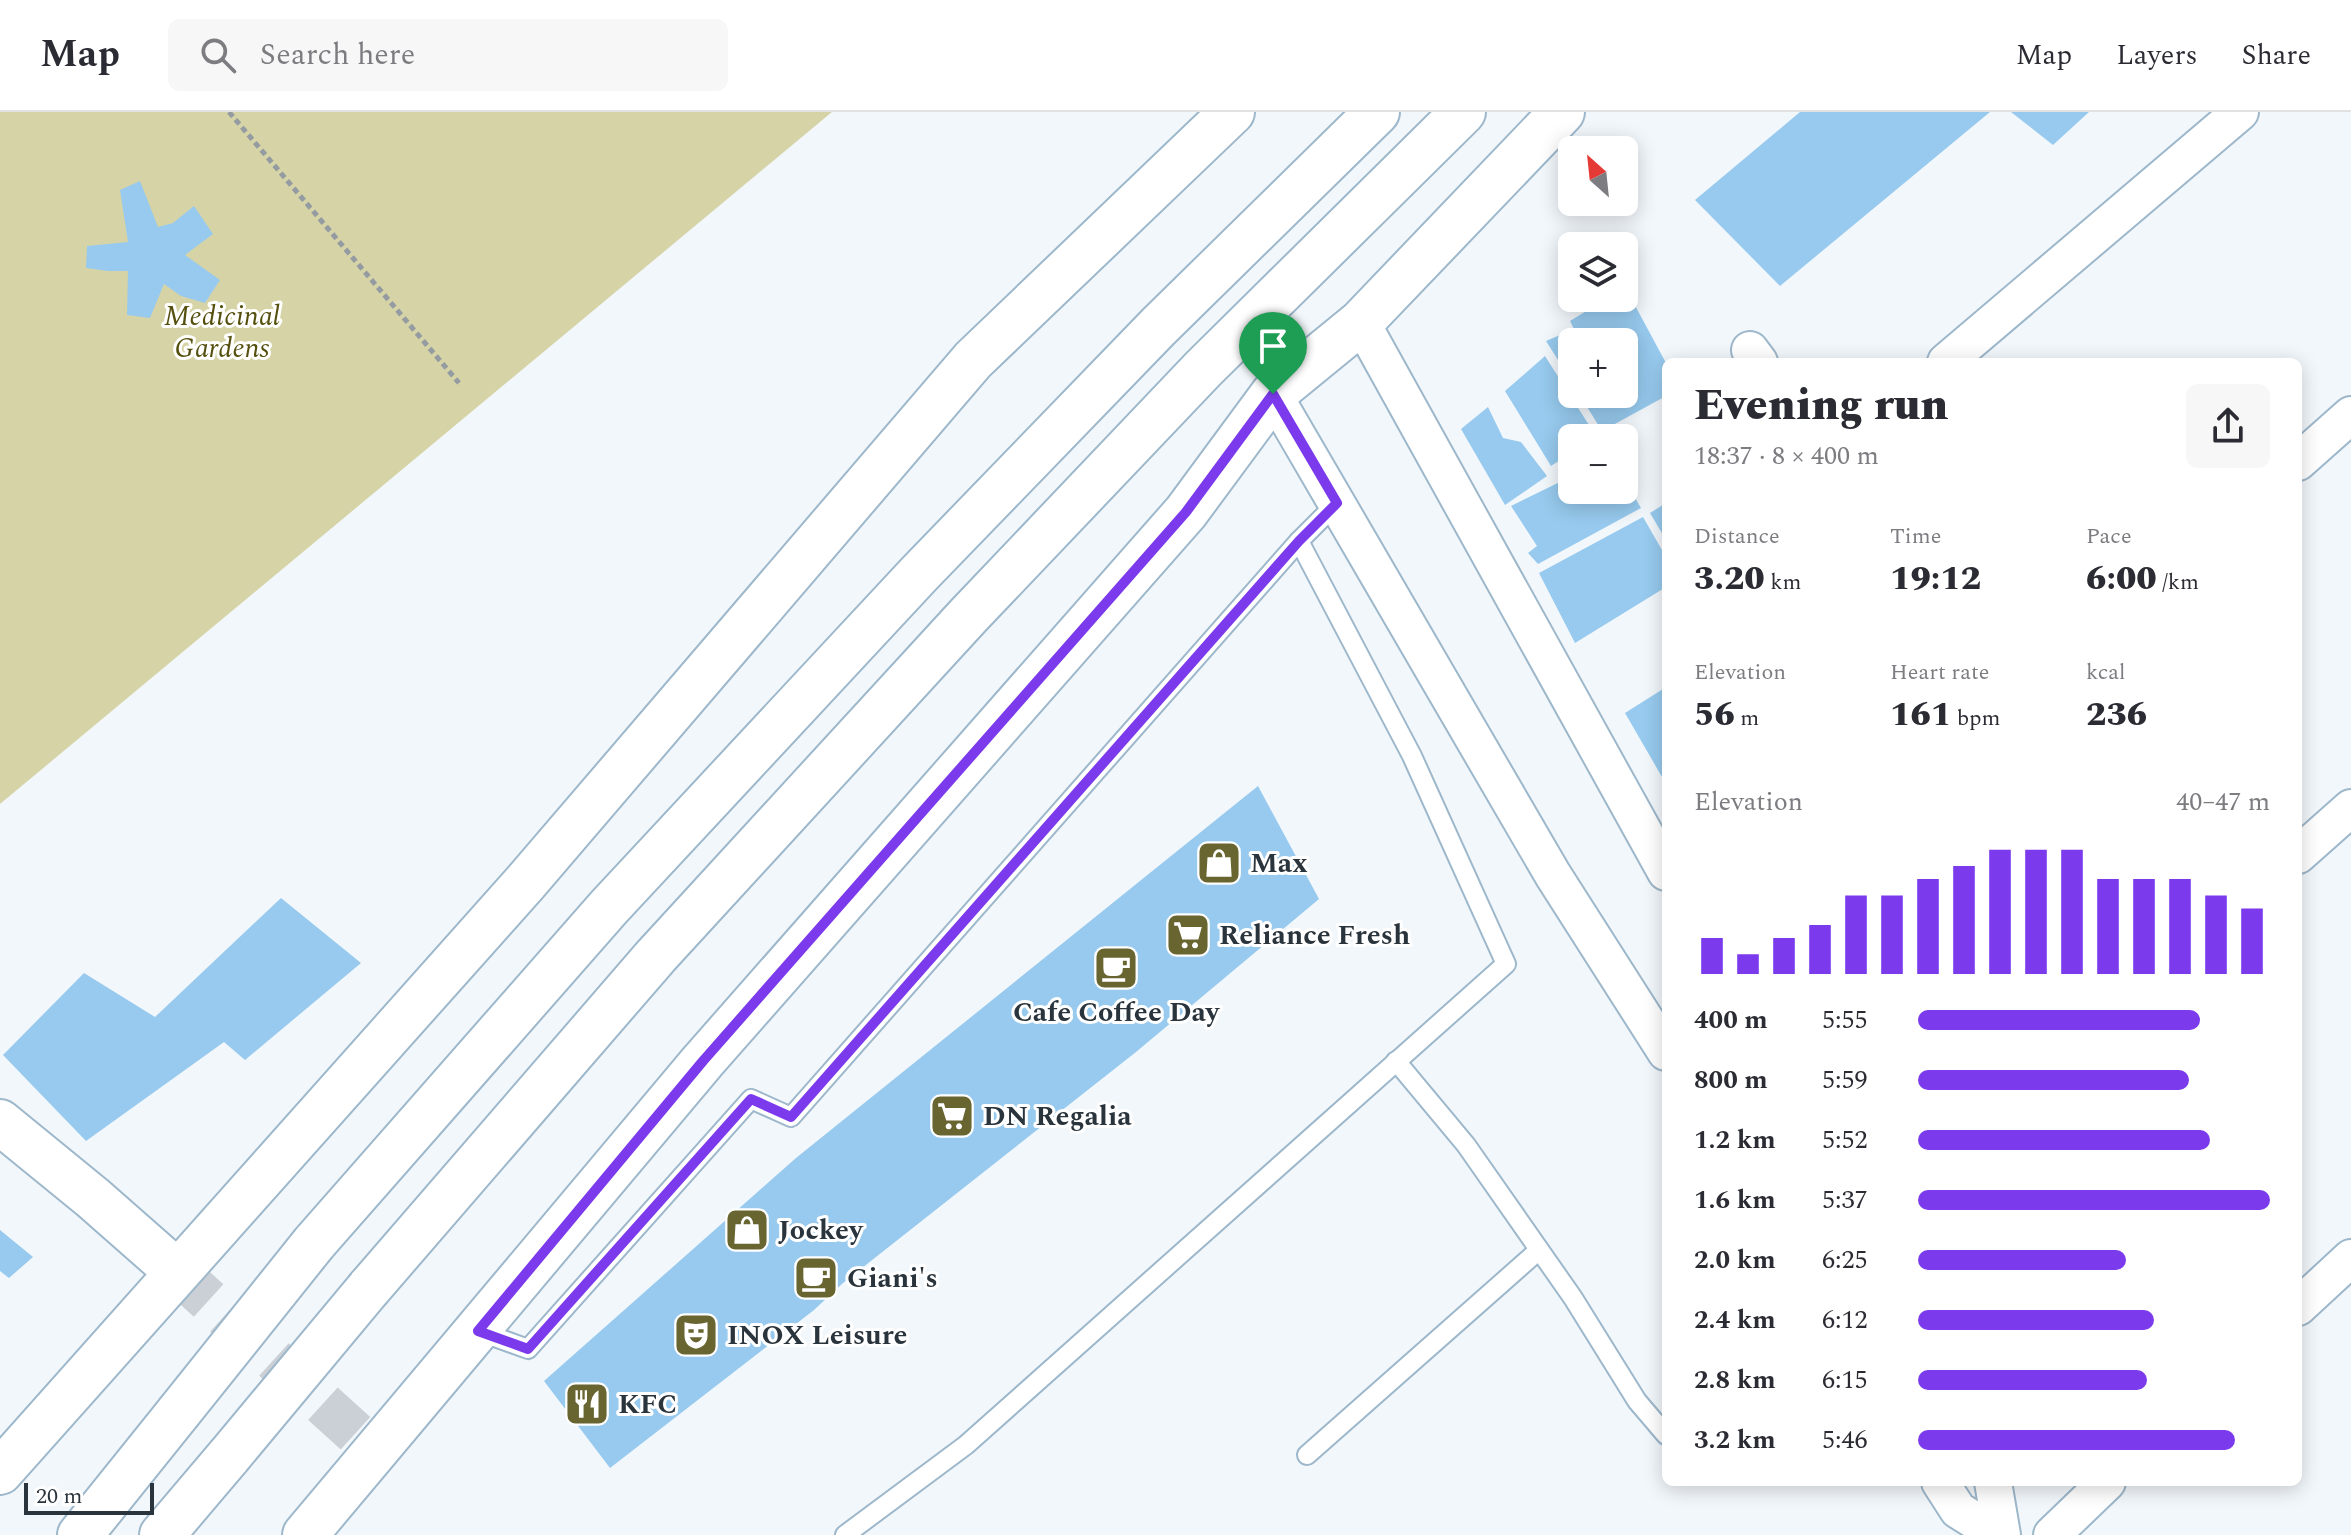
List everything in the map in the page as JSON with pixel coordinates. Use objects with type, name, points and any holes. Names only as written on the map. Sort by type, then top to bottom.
[{"type":"main road","points":[[0,1472],[515,894],[973,360],[1232,112]]},
{"type":"main road","points":[[80,1535],[314,1243],[609,907],[909,585],[1158,327],[1377,112]]},
{"type":"main road","points":[[162,1535],[369,1288],[656,956],[968,616],[1203,369],[1463,112]]},
{"type":"main road","points":[[305,1535],[703,1061],[1186,512],[1273,394],[1361,322],[1562,112]]},
{"type":"main road","points":[[0,1122],[176,1271]]},
{"type":"street","points":[[1951,358],[2240,112]]},
{"type":"street","points":[[1361,322],[1662,865]]},
{"type":"street","points":[[1273,394],[1553,875],[1662,1046]]},
{"type":"street","points":[[2302,458],[2351,415]]},
{"type":"street","points":[[2302,851],[2351,808]]},
{"type":"street","points":[[2302,1303],[2351,1258]]},
{"type":"street","points":[[1943,1486],[1958,1510],[2000,1535]]},
{"type":"street","points":[[1994,1486],[2000,1535]]},
{"type":"street","points":[[2052,1535],[2103,1486]]},
{"type":"lane","points":[[478,1331],[528,1349],[751,1099],[791,1117],[1299,541],[1337,503]]},
{"type":"lane","points":[[845,1535],[966,1445],[1506,964],[1412,756],[1299,541]]},
{"type":"lane","points":[[1396,1061],[1466,1145],[1637,1401],[1662,1430]]},
{"type":"lane","points":[[1307,1455],[1539,1250]]},
{"type":"path","points":[[229,112],[459,383]]},
{"type":"green space","name":"Medicinal Gardens","points":[[0,112],[832,112],[0,804]]},
{"type":"building","points":[[1800,112],[1990,112],[1780,286],[1695,200]]},
{"type":"building","points":[[2011,112],[2089,112],[2053,145]]},
{"type":"building","points":[[140,181],[158,227],[173,223],[194,206],[213,234],[185,255],[220,280],[205,303],[181,296],[164,284],[150,318],[127,315],[128,271],[86,268],[87,246],[128,242],[120,190]]},
{"type":"building","points":[[1638,311],[1663,358],[1662,398],[1615,424],[1598,424],[1588,408],[1638,408],[1638,328],[1574,328],[1570,321],[1585,312]]},
{"type":"building","points":[[1558,336],[1558,360],[1546,341]]},
{"type":"building","points":[[1545,356],[1558,376],[1558,408],[1578,408],[1588,424],[1558,424],[1558,461],[1551,466],[1505,391]]},
{"type":"building","points":[[1488,407],[1503,438],[1521,442],[1547,476],[1505,505],[1461,429]]},
{"type":"building","points":[[1558,483],[1558,504],[1638,503],[1641,508],[1538,564],[1528,553],[1537,546],[1511,506]]},
{"type":"building","points":[[1662,506],[1662,533],[1650,513]]},
{"type":"building","points":[[1643,517],[1662,550],[1662,589],[1575,643],[1539,573]]},
{"type":"building","points":[[1662,690],[1662,777],[1625,713]]},
{"type":"building","name":"DN Regalia","points":[[1258,786],[1319,899],[1136,1052],[843,1283],[814,1310],[610,1468],[544,1381],[796,1158]]},
{"type":"building","points":[[281,898],[361,963],[245,1060],[224,1042],[86,1141],[3,1055],[84,973],[155,1017]]},
{"type":"building","points":[[0,1230],[33,1257],[9,1278],[0,1271]]},
{"type":"tunnel","points":[[176,1271],[374,1450]]},
{"type":"place","name":"Max","points":[[1219,863]]},
{"type":"place","name":"Reliance Fresh","points":[[1188,935]]},
{"type":"place","name":"Cafe Coffee Day","points":[[1116,968]]},
{"type":"place","name":"DN Regalia","points":[[952,1116]]},
{"type":"place","name":"Jockey","points":[[747,1230]]},
{"type":"place","name":"Giani's","points":[[816,1278]]},
{"type":"place","name":"INOX Leisure","points":[[696,1335]]},
{"type":"place","name":"KFC","points":[[587,1404]]},
{"type":"route","points":[[1273,394],[1337,503],[1299,541],[791,1117],[751,1099],[528,1349],[478,1331],[703,1061],[1186,512],[1273,394]]}]
